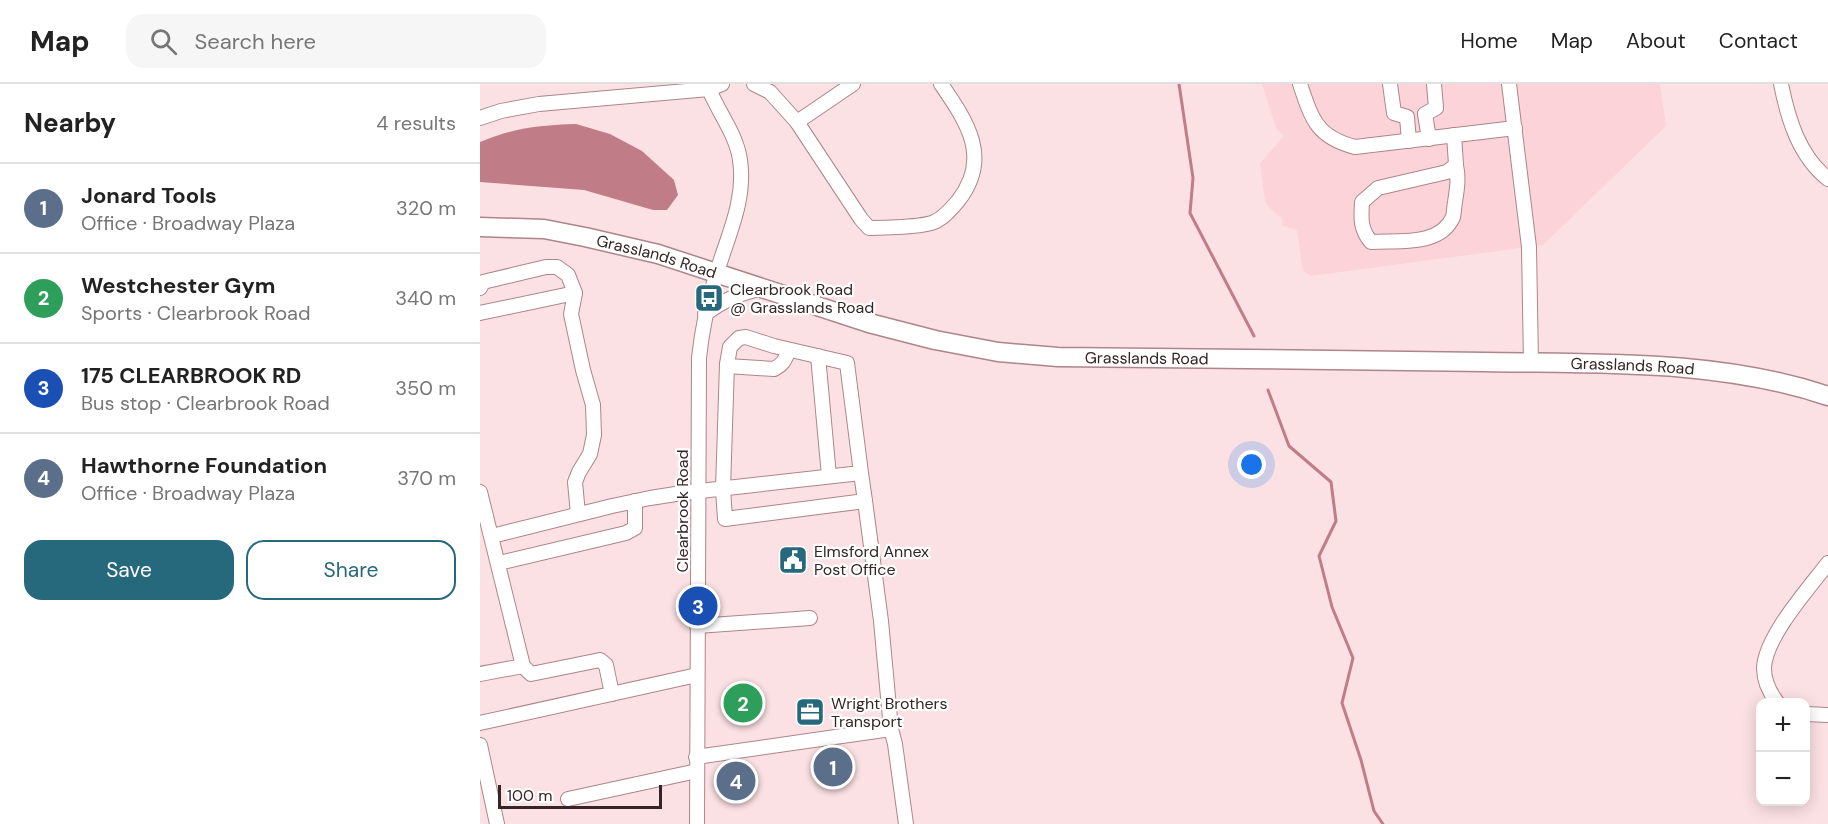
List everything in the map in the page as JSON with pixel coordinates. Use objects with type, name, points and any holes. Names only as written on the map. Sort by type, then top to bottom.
[{"type":"main road","name":"Grasslands Road","points":[[480,227],[544,230],[658,254],[869,323],[998,352],[1058,357],[1643,366],[1716,371],[1758,378],[1824,398]]},
{"type":"street","points":[[754,84],[770,92],[797,122],[861,219],[870,228],[934,222],[951,210],[965,192],[974,171],[974,142],[963,117],[941,84]]},
{"type":"street","points":[[797,122],[853,84]]},
{"type":"street","points":[[1300,84],[1316,123],[1324,134],[1339,143],[1355,147],[1515,128]]},
{"type":"street","points":[[1390,84],[1394,113],[1407,117],[1425,114],[1436,108],[1434,84]]},
{"type":"street","points":[[1509,84],[1529,247],[1531,363]]},
{"type":"street","points":[[1781,84],[1796,136],[1810,160],[1828,179]]},
{"type":"street","points":[[480,118],[501,111],[539,104],[647,90],[713,86]]},
{"type":"street","name":"Clearbrook Road","points":[[698,824],[696,764],[699,358],[705,314],[738,209],[742,184],[740,159],[734,136],[713,86]]},
{"type":"street","points":[[1425,114],[1429,139]]},
{"type":"street","points":[[1407,117],[1409,141]]},
{"type":"street","points":[[1454,135],[1459,179],[1453,217],[1443,229],[1434,236],[1405,241],[1371,242],[1364,234],[1361,217],[1362,202],[1377,188],[1447,172],[1456,165]]},
{"type":"street","points":[[480,288],[483,282],[546,267],[557,267],[568,275],[575,293],[571,314],[593,405],[594,435],[590,454],[575,482],[578,514]]},
{"type":"street","points":[[705,314],[739,294],[764,288]]},
{"type":"street","points":[[480,293],[482,313],[575,293]]},
{"type":"street","points":[[865,501],[725,519],[723,489],[727,366],[730,347],[739,338],[746,337],[789,350],[848,363],[881,621],[891,729],[906,824]]},
{"type":"street","points":[[727,366],[774,369],[781,366],[789,350]]},
{"type":"street","points":[[818,356],[829,476]]},
{"type":"street","points":[[699,414],[725,416]]},
{"type":"street","points":[[492,537],[635,501],[861,473]]},
{"type":"street","points":[[481,500],[499,563],[523,666],[531,674],[600,660],[606,665],[612,694]]},
{"type":"street","points":[[499,563],[626,533],[635,528],[635,501]]},
{"type":"street","points":[[1774,698],[1769,692],[1764,669],[1768,649],[1782,624],[1828,563]]},
{"type":"street","points":[[697,626],[810,618]]},
{"type":"street","points":[[480,674],[523,666]]},
{"type":"street","points":[[480,723],[697,675]]},
{"type":"street","points":[[1810,714],[1828,715]]},
{"type":"street","points":[[568,800],[696,764],[891,729]]},
{"type":"street","points":[[480,745],[497,824]]},
{"type":"shaded area","points":[[1262,84],[1660,84],[1666,126],[1543,245],[1311,276],[1303,271],[1297,230],[1283,226],[1282,217],[1267,205],[1265,200],[1260,163],[1284,136],[1276,128]]},
{"type":"shaded area","points":[[576,124],[610,134],[642,151],[674,180],[678,195],[667,210],[653,210],[584,190],[480,182],[480,142],[527,128]]},
{"type":"waterway","points":[[1179,84],[1193,178],[1190,213],[1254,336]]},
{"type":"waterway","points":[[1268,390],[1289,446],[1331,482],[1336,521],[1319,556],[1332,607],[1353,658],[1342,703],[1361,760],[1374,811],[1383,824]]},
{"type":"place","name":"Clearbrook Road @ Grasslands Road","points":[[709,298]]},
{"type":"place","name":"Elmsford Annex Post Office","points":[[793,560]]},
{"type":"place","name":"175 CLEARBROOK RD","points":[[698,606]]},
{"type":"place","name":"Westchester Gym","points":[[743,703]]},
{"type":"place","name":"Wright Brothers Transport","points":[[810,712]]},
{"type":"place","name":"Jonard Tools","points":[[833,767]]},
{"type":"place","name":"Hawthorne Foundation","points":[[736,781]]}]
